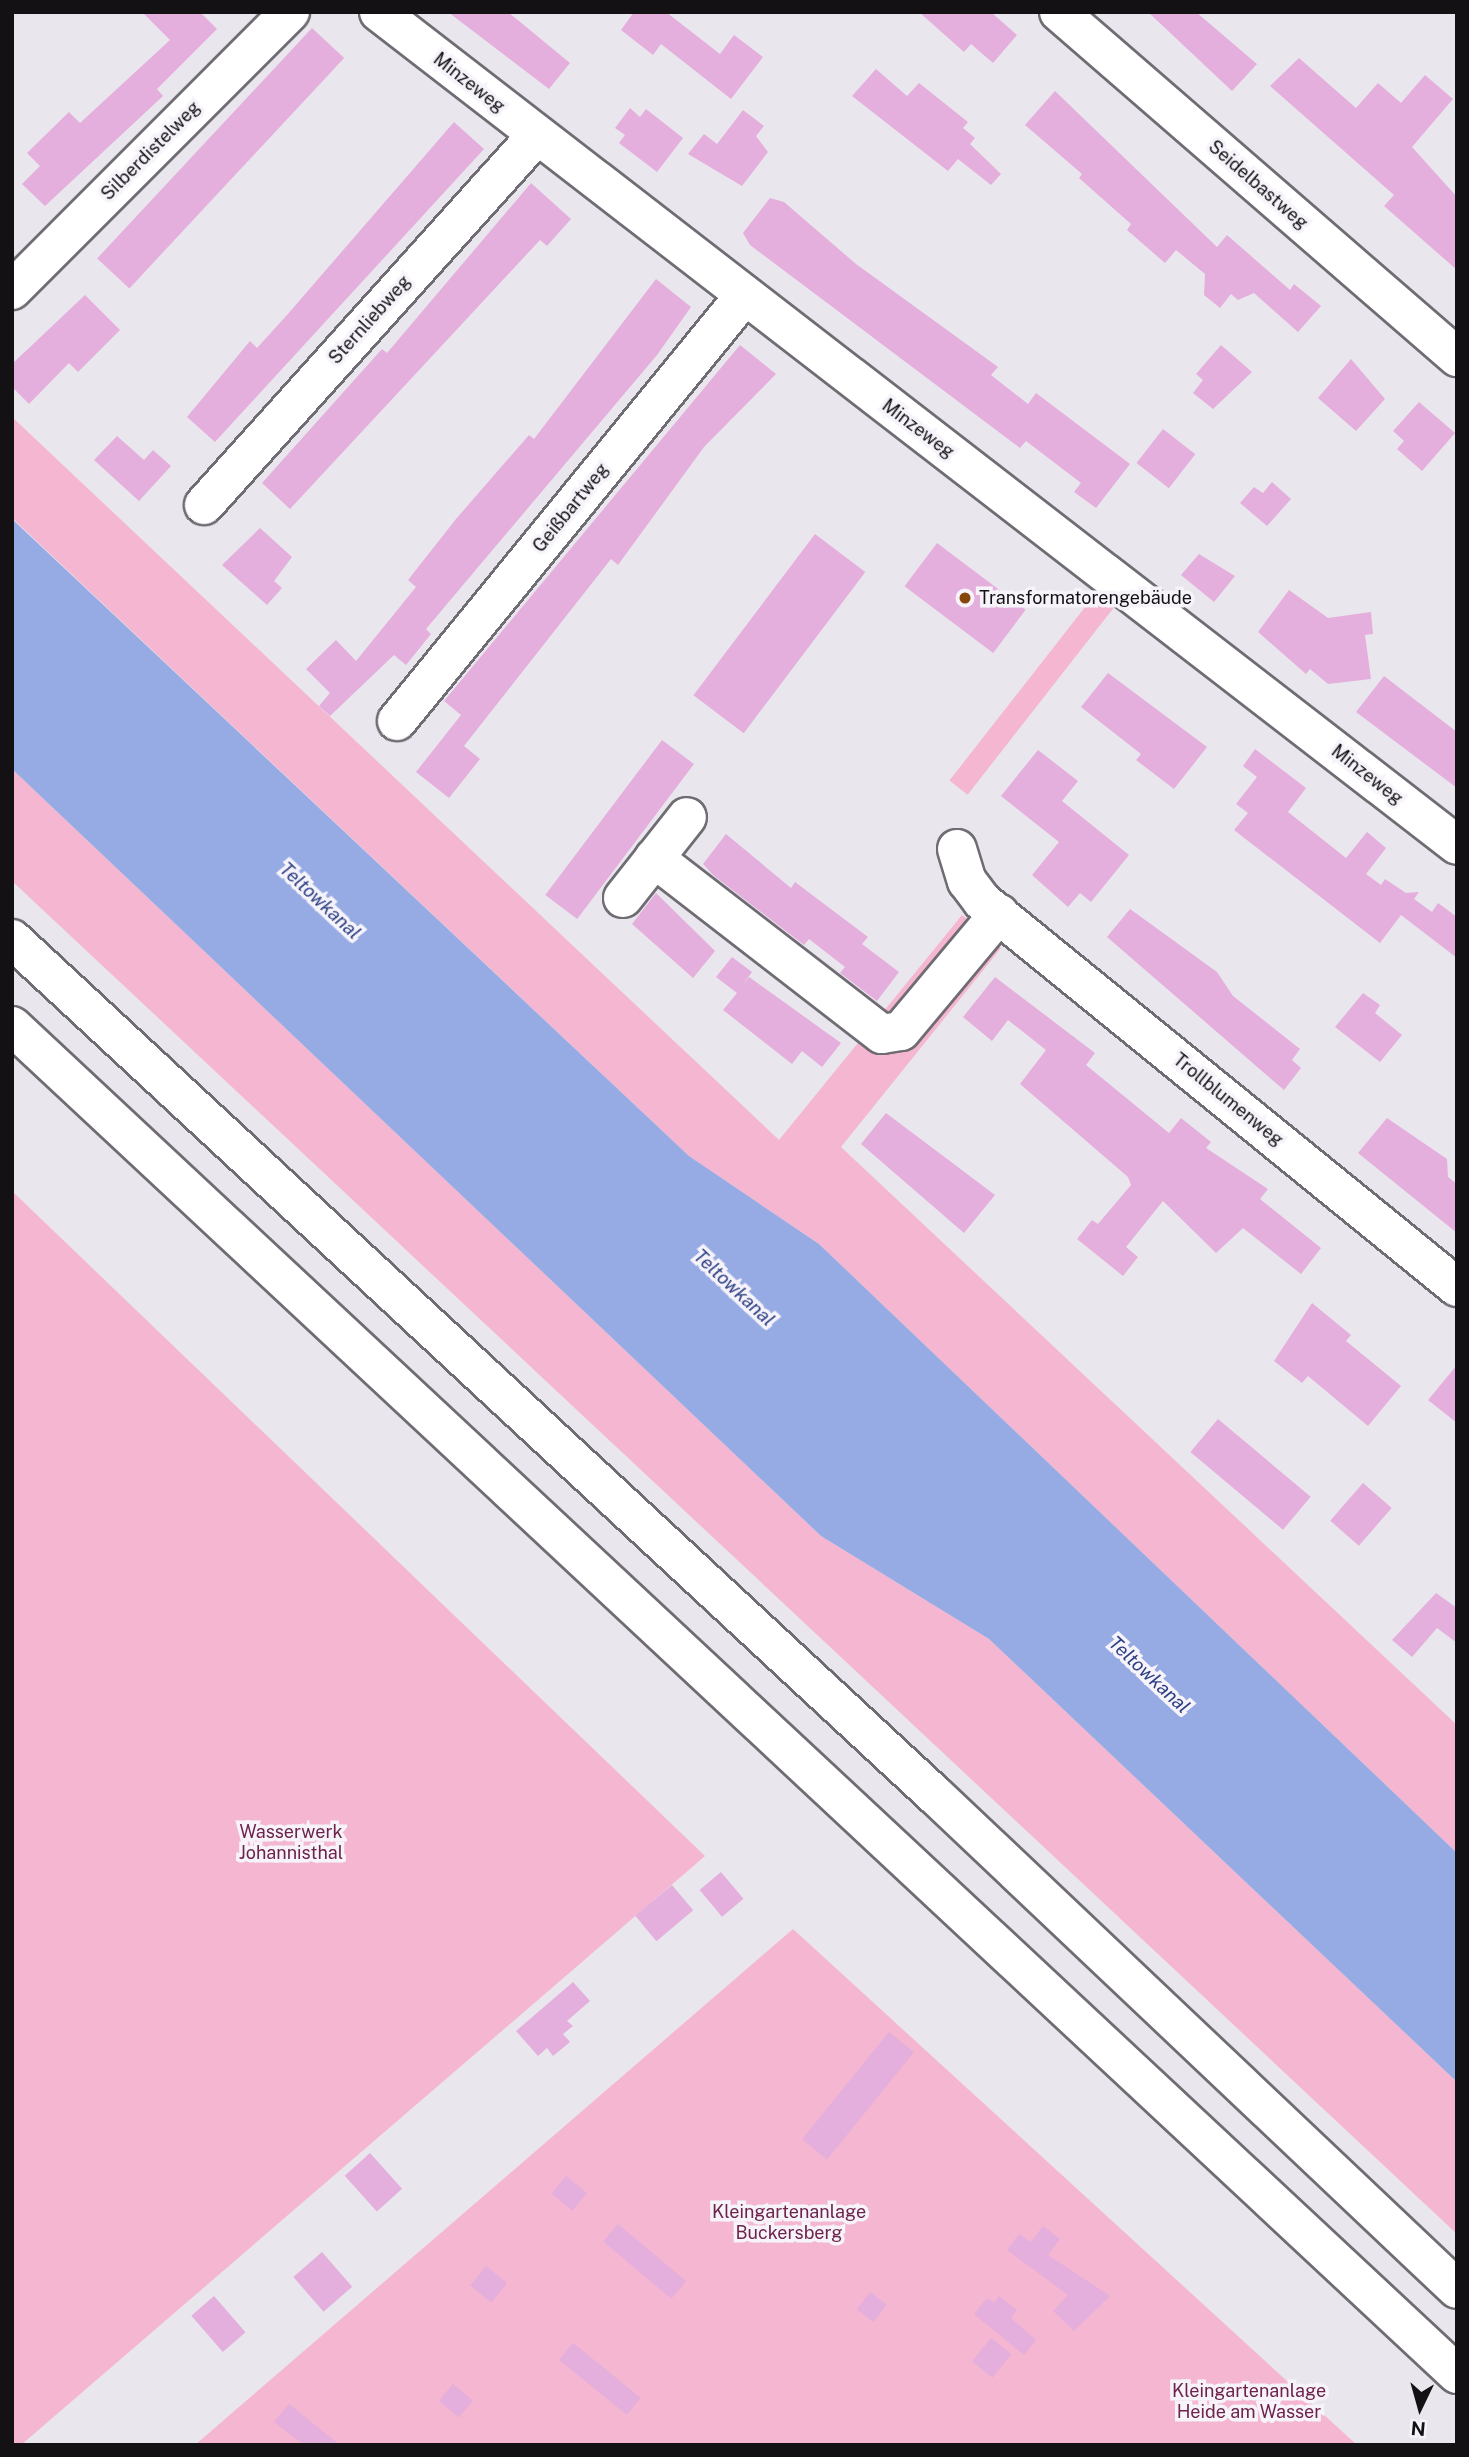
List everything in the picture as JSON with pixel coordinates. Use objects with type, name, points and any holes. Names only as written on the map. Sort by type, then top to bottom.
[{"type":"main road","name":"Silberdistelweg","points":[[12,290],[290,12]]},
{"type":"main road","name":"Minzeweg","points":[[379,12],[536,136],[1457,845]]},
{"type":"main road","name":"Seidelbastweg","points":[[1059,12],[1457,357]]},
{"type":"main road","name":"Sternliebweg","points":[[204,505],[536,136]]},
{"type":"main road","name":"Geißbartweg","points":[[397,721],[745,295]]},
{"type":"main road","points":[[623,898],[687,817]]},
{"type":"main road","name":"Trollblumenweg","points":[[957,849],[967,881],[999,914],[1457,1287]]},
{"type":"main road","points":[[654,858],[882,1034],[901,1031],[999,914]]},
{"type":"main road","points":[[12,939],[936,1796],[1457,2289]]},
{"type":"main road","points":[[12,1026],[1457,2374]]},
{"type":"green space","points":[[12,417],[779,1140],[962,915],[1001,948],[841,1147],[1457,1725],[1457,1853],[819,1244],[689,1156],[12,518]]},
{"type":"green space","points":[[1096,593],[1114,607],[968,795],[949,781]]},
{"type":"green space","points":[[12,769],[821,1536],[989,1639],[1457,2082],[1457,2234],[12,881]]},
{"type":"green space","name":"Wasserwerk Johannisthal","points":[[12,1191],[705,1856],[21,2445],[12,2445]]},
{"type":"green space","name":"Kleingartenanlage Buckersberg","points":[[793,1929],[1357,2445],[195,2445]]},
{"type":"water","name":"Teltowkanal","points":[[12,519],[689,1156],[819,1244],[1457,1853],[1457,2082],[989,1639],[821,1536],[12,769]]},
{"type":"building","points":[[142,12],[200,12],[217,29],[157,89],[163,96],[45,206],[22,184],[40,166],[27,153],[69,112],[80,123],[170,40]]},
{"type":"building","points":[[448,12],[508,12],[570,63],[549,89]]},
{"type":"building","points":[[634,12],[666,12],[720,54],[734,35],[763,57],[731,99],[661,44],[653,55],[621,30]]},
{"type":"building","points":[[919,12],[991,12],[1017,35],[993,63],[971,44],[964,52]]},
{"type":"building","points":[[1148,12],[1196,12],[1257,64],[1232,91]]},
{"type":"building","points":[[312,28],[344,58],[129,288],[97,258]]},
{"type":"building","points":[[1299,58],[1356,108],[1378,83],[1401,103],[1425,75],[1453,99],[1412,147],[1457,197],[1457,270],[1384,206],[1394,195],[1270,86]]},
{"type":"building","points":[[876,69],[907,96],[919,83],[968,122],[963,128],[975,138],[970,144],[1001,174],[991,185],[958,159],[948,171],[852,96]]},
{"type":"building","points":[[1055,91],[1217,247],[1227,235],[1290,290],[1294,284],[1321,306],[1298,332],[1254,293],[1238,300],[1231,294],[1220,308],[1204,295],[1205,274],[1176,250],[1165,263],[1127,230],[1131,224],[1079,178],[1082,174],[1025,125]]},
{"type":"building","points":[[630,108],[640,117],[646,109],[683,138],[657,172],[619,143],[625,135],[615,128]]},
{"type":"building","points":[[743,110],[764,126],[756,136],[768,152],[742,186],[688,154],[704,134],[717,144]]},
{"type":"building","points":[[454,122],[484,149],[215,442],[187,417],[250,341],[257,348],[287,315]]},
{"type":"building","points":[[531,183],[571,219],[547,246],[540,240],[290,509],[262,483],[382,349],[387,353]]},
{"type":"building","points":[[770,198],[784,202],[856,264],[998,367],[991,375],[1028,404],[1036,393],[1130,464],[1096,508],[1074,492],[1081,483],[1026,441],[1020,448],[750,245],[743,233]]},
{"type":"building","points":[[656,279],[691,307],[657,355],[426,629],[431,634],[406,665],[394,655],[330,716],[319,706],[330,693],[306,669],[336,640],[356,661],[416,587],[408,580],[456,519],[529,435],[534,439]]},
{"type":"building","points":[[85,295],[120,330],[78,372],[69,363],[29,404],[12,387],[12,364]]},
{"type":"building","points":[[740,345],[776,374],[704,447],[618,565],[611,559],[464,746],[480,759],[449,798],[416,772],[461,715],[444,701]]},
{"type":"building","points":[[1221,345],[1252,372],[1213,409],[1193,393],[1203,380],[1196,374]]},
{"type":"building","points":[[1351,359],[1385,399],[1356,431],[1318,398]]},
{"type":"building","points":[[1419,402],[1455,433],[1422,471],[1397,449],[1404,441],[1393,431]]},
{"type":"building","points":[[1163,429],[1195,454],[1169,488],[1137,463]]},
{"type":"building","points":[[117,436],[144,460],[153,450],[171,466],[139,501],[94,460]]},
{"type":"building","points":[[1272,482],[1291,499],[1267,526],[1240,503],[1254,487],[1263,493]]},
{"type":"building","points":[[260,528],[292,557],[274,581],[282,588],[267,605],[222,565]]},
{"type":"building","points":[[815,534],[865,572],[744,733],[693,695]]},
{"type":"building","name":"Transformatorengebäude","points":[[937,543],[1026,610],[993,653],[905,586]]},
{"type":"building","points":[[1199,554],[1235,576],[1214,602],[1181,575]]},
{"type":"building","points":[[1289,590],[1328,618],[1371,612],[1373,634],[1365,635],[1371,679],[1328,684],[1310,669],[1306,674],[1258,632]]},
{"type":"building","points":[[1108,673],[1207,747],[1174,789],[1136,760],[1141,754],[1081,707]]},
{"type":"building","points":[[1384,676],[1457,732],[1457,788],[1356,712]]},
{"type":"building","points":[[662,740],[694,764],[577,919],[545,895]]},
{"type":"building","points":[[1255,749],[1306,788],[1288,812],[1346,858],[1367,832],[1386,848],[1366,874],[1381,885],[1385,879],[1406,893],[1419,892],[1414,899],[1432,912],[1438,903],[1457,917],[1457,958],[1401,915],[1380,943],[1234,830],[1248,813],[1236,804],[1257,777],[1243,766]]},
{"type":"building","points":[[1038,750],[1078,781],[1062,801],[1129,855],[1091,902],[1080,893],[1068,907],[1032,875],[1059,842],[1001,796]]},
{"type":"building","points":[[726,834],[791,888],[795,882],[868,937],[862,944],[899,972],[877,1001],[840,973],[845,967],[809,939],[804,945],[713,875],[703,864]]},
{"type":"building","points":[[656,893],[715,951],[693,978],[632,924]]},
{"type":"building","points":[[1130,909],[1217,972],[1233,996],[1300,1049],[1292,1060],[1301,1068],[1284,1090],[1107,937]]},
{"type":"building","points":[[732,957],[752,972],[741,987],[749,977],[841,1043],[822,1067],[802,1051],[792,1064],[723,1010],[737,993],[716,977]]},
{"type":"building","points":[[995,977],[1095,1053],[1086,1065],[1169,1133],[1181,1118],[1211,1142],[1206,1148],[1268,1189],[1260,1199],[1321,1248],[1301,1274],[1243,1228],[1216,1253],[1163,1201],[1126,1247],[1138,1257],[1123,1276],[1077,1239],[1092,1220],[1098,1224],[1131,1185],[1128,1177],[1020,1084],[1046,1050],[1008,1020],[992,1041],[963,1017]]},
{"type":"building","points":[[1363,993],[1380,1005],[1375,1013],[1402,1035],[1380,1062],[1335,1027]]},
{"type":"building","points":[[886,1113],[995,1195],[964,1233],[861,1144]]},
{"type":"building","points":[[1387,1118],[1447,1159],[1448,1177],[1457,1184],[1457,1233],[1358,1153]]},
{"type":"building","points":[[1312,1303],[1351,1335],[1346,1341],[1401,1386],[1368,1426],[1308,1376],[1302,1383],[1274,1361]]},
{"type":"building","points":[[1457,1365],[1457,1423],[1428,1400]]},
{"type":"building","points":[[1218,1419],[1311,1497],[1283,1530],[1190,1452]]},
{"type":"building","points":[[1363,1483],[1392,1508],[1359,1546],[1330,1521]]},
{"type":"building","points":[[1436,1593],[1457,1608],[1457,1643],[1437,1628],[1412,1657],[1392,1640]]},
{"type":"building","points":[[721,1872],[743,1899],[722,1917],[700,1890]]},
{"type":"building","points":[[672,1885],[693,1910],[656,1941],[635,1916]]},
{"type":"building","points":[[573,1982],[590,2001],[567,2021],[573,2026],[563,2034],[570,2042],[553,2056],[547,2048],[538,2056],[516,2031]]},
{"type":"building","points":[[889,2032],[914,2052],[827,2159],[802,2139]]},
{"type":"building","points":[[370,2153],[402,2189],[377,2211],[345,2176]]},
{"type":"building","points":[[566,2176],[587,2193],[573,2211],[552,2194]]},
{"type":"building","points":[[618,2224],[686,2281],[671,2299],[603,2242]]},
{"type":"building","points":[[1043,2226],[1060,2239],[1048,2255],[1110,2296],[1074,2331],[1053,2311],[1068,2295],[1007,2250],[1019,2234],[1031,2242]]},
{"type":"building","points":[[322,2252],[352,2287],[323,2312],[293,2277]]},
{"type":"building","points":[[486,2266],[507,2283],[491,2302],[470,2285]]},
{"type":"building","points":[[870,2292],[887,2305],[874,2322],[857,2310]]},
{"type":"building","points":[[214,2296],[245,2332],[223,2352],[191,2316]]},
{"type":"building","points":[[999,2296],[1017,2310],[1011,2318],[1036,2340],[1024,2355],[974,2314],[987,2298],[994,2303]]},
{"type":"building","points":[[991,2338],[1011,2354],[992,2378],[972,2361]]},
{"type":"building","points":[[573,2343],[641,2398],[627,2415],[559,2360]]},
{"type":"building","points":[[453,2384],[473,2401],[459,2418],[439,2401]]},
{"type":"building","points":[[289,2404],[340,2445],[304,2445],[274,2422]]},
{"type":"place","name":"Transformatorengebäude","points":[[965,598]]},
{"type":"park label","name":"Kleingartenanlage Heide am Wasser","points":[[1249,2402]]}]
